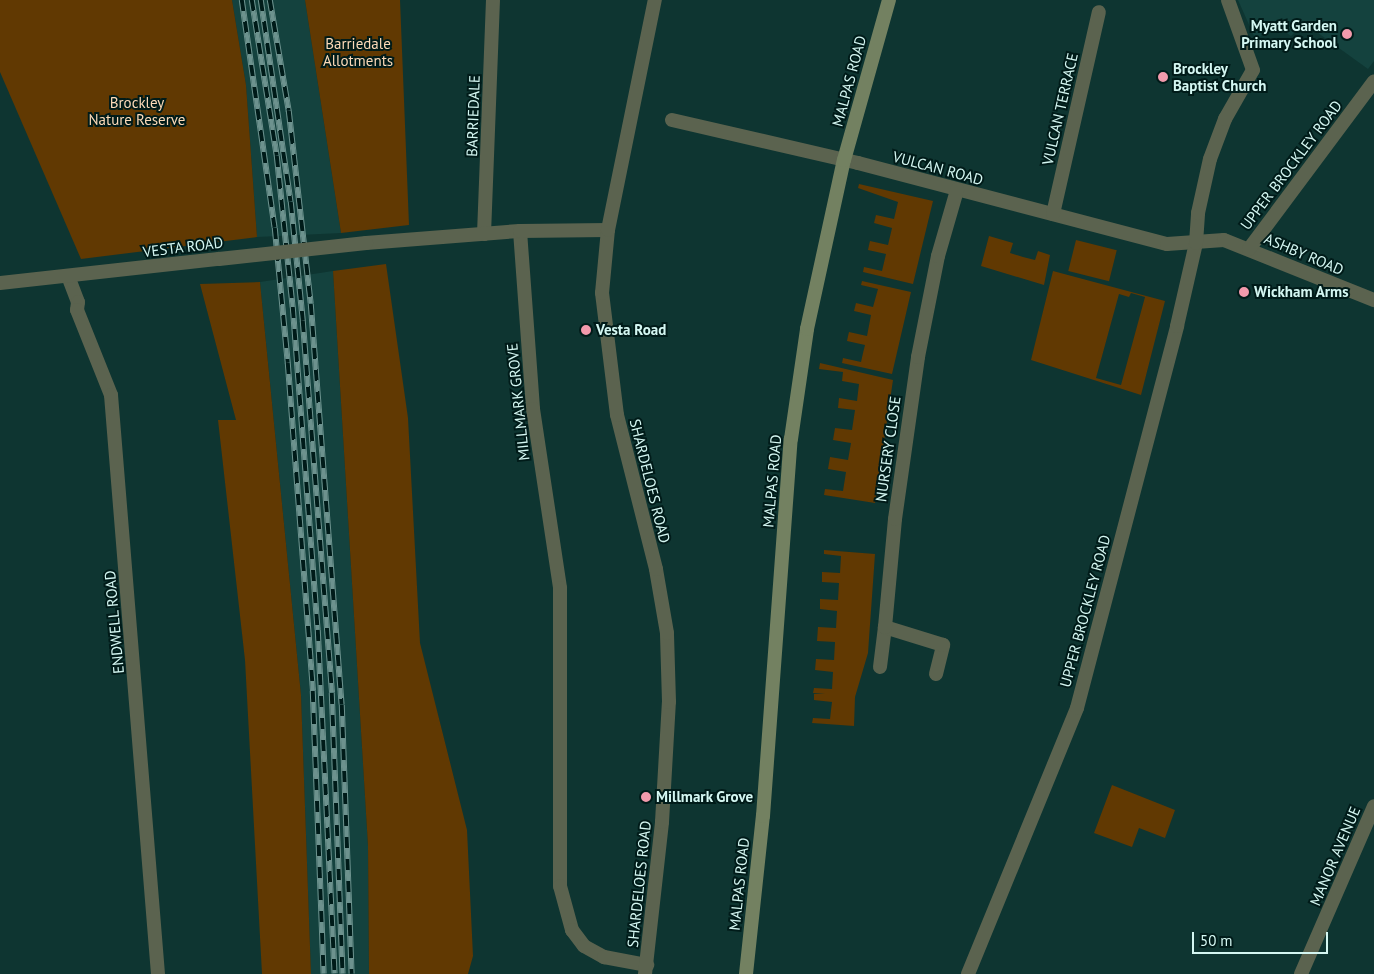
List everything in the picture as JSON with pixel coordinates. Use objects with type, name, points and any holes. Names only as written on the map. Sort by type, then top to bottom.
[{"type":"main road","name":"MALPAS ROAD","points":[[746,974],[763,816],[791,439],[807,329],[844,160],[889,0]]},
{"type":"street","name":"BARRIEDALE","points":[[484,234],[493,0]]},
{"type":"street","name":"SHARDELOES ROAD","points":[[646,970],[663,812],[669,702],[666,633],[656,569],[617,415],[608,360],[602,293],[608,230],[655,0]]},
{"type":"street","name":"UPPER BROCKLEY ROAD","points":[[968,974],[1077,708],[1196,243],[1198,213],[1210,159],[1225,119],[1253,70],[1228,0]]},
{"type":"street","name":"VULCAN TERRACE","points":[[1053,214],[1099,12]]},
{"type":"street","name":"UPPER BROCKLEY ROAD","points":[[1196,243],[1224,240],[1249,249],[1374,81]]},
{"type":"street","name":"VULCAN ROAD","points":[[672,120],[844,160],[1167,244],[1196,243]]},
{"type":"street","name":"NURSERY CLOSE","points":[[880,667],[894,519],[918,356],[938,256],[957,190]]},
{"type":"street","name":"VESTA ROAD","points":[[0,283],[366,243],[520,231],[608,230]]},
{"type":"street","name":"MILLMARK GROVE","points":[[520,231],[533,410],[560,588],[560,886],[572,930],[584,946],[604,957],[646,970]]},
{"type":"street","name":"ASHBY ROAD","points":[[1249,249],[1374,300]]},
{"type":"street","name":"ENDWELL ROAD","points":[[68,276],[78,302],[77,310],[111,396],[158,974]]},
{"type":"street","points":[[885,627],[943,645],[936,674]]},
{"type":"street","name":"MANOR AVENUE","points":[[1301,974],[1374,806]]},
{"type":"shaded area","points":[[232,0],[305,0],[341,233],[257,237],[246,85]]},
{"type":"shaded area","name":"Myatt Garden Primary School","points":[[1238,0],[1374,0],[1374,61],[1368,69],[1318,33],[1302,25],[1291,36],[1273,23],[1259,38],[1254,36]]},
{"type":"shaded area","points":[[333,271],[368,846],[369,974],[311,974],[301,695],[260,282]]},
{"type":"green space","name":"Brockley Nature Reserve","points":[[0,0],[232,0],[246,85],[257,237],[81,259],[0,72]]},
{"type":"green space","name":"Barriedale Allotments","points":[[305,0],[400,0],[409,225],[341,233]]},
{"type":"green space","points":[[859,184],[933,201],[913,284],[863,272],[864,267],[882,271],[886,254],[868,250],[869,245],[870,241],[888,245],[892,228],[874,223],[876,215],[894,219],[898,202],[858,188]]},
{"type":"green space","points":[[989,236],[1013,243],[1010,253],[1035,260],[1038,251],[1050,255],[1044,285],[981,266]]},
{"type":"green space","points":[[1076,240],[1117,250],[1109,281],[1068,271]]},
{"type":"green space","points":[[386,264],[408,418],[420,643],[467,830],[473,956],[468,974],[369,974],[368,846],[333,271]]},
{"type":"green space","points":[[1053,271],[1165,301],[1141,395],[1031,360]],"holes":[[[1131,293],[1145,297],[1121,385],[1096,378],[1119,294],[1129,297]]]},
{"type":"green space","points":[[862,281],[911,292],[892,374],[842,363],[843,358],[861,362],[865,345],[847,341],[848,336],[849,332],[867,336],[871,315],[854,311],[856,303],[873,307],[878,289],[861,285]]},
{"type":"green space","points":[[260,282],[301,695],[311,974],[262,974],[245,660],[218,420],[236,420],[200,284]]},
{"type":"green space","points":[[820,363],[893,380],[875,503],[824,495],[825,489],[843,491],[846,472],[828,469],[830,457],[848,460],[851,443],[833,440],[835,428],[852,430],[855,410],[838,408],[839,398],[857,401],[859,384],[842,381],[843,372],[819,369]]},
{"type":"green space","points":[[824,550],[875,554],[868,653],[855,697],[854,726],[812,723],[813,718],[830,719],[832,702],[814,700],[814,694],[825,694],[813,693],[814,688],[832,689],[833,672],[815,670],[816,659],[834,660],[835,642],[817,641],[818,627],[836,628],[837,611],[820,609],[820,599],[838,600],[839,583],[822,582],[822,572],[840,573],[841,556],[824,554]]},
{"type":"green space","points":[[1112,785],[1175,810],[1165,838],[1139,828],[1132,847],[1094,833]]},
{"type":"railway","points":[[242,0],[275,228],[288,363],[313,691],[324,974]]},
{"type":"railway","points":[[252,0],[277,156],[293,307],[318,630],[335,974]]},
{"type":"railway","points":[[261,0],[291,202],[303,321],[332,693],[343,974]]},
{"type":"railway","points":[[270,0],[289,111],[311,304],[342,705],[352,974]]},
{"type":"place","name":"Myatt Garden Primary School","points":[[1347,34]]},
{"type":"place","name":"Brockley Baptist Church","points":[[1163,77]]},
{"type":"place","name":"Wickham Arms","points":[[1244,292]]},
{"type":"place","name":"Vesta Road","points":[[586,330]]},
{"type":"place","name":"Millmark Grove","points":[[646,797]]}]
